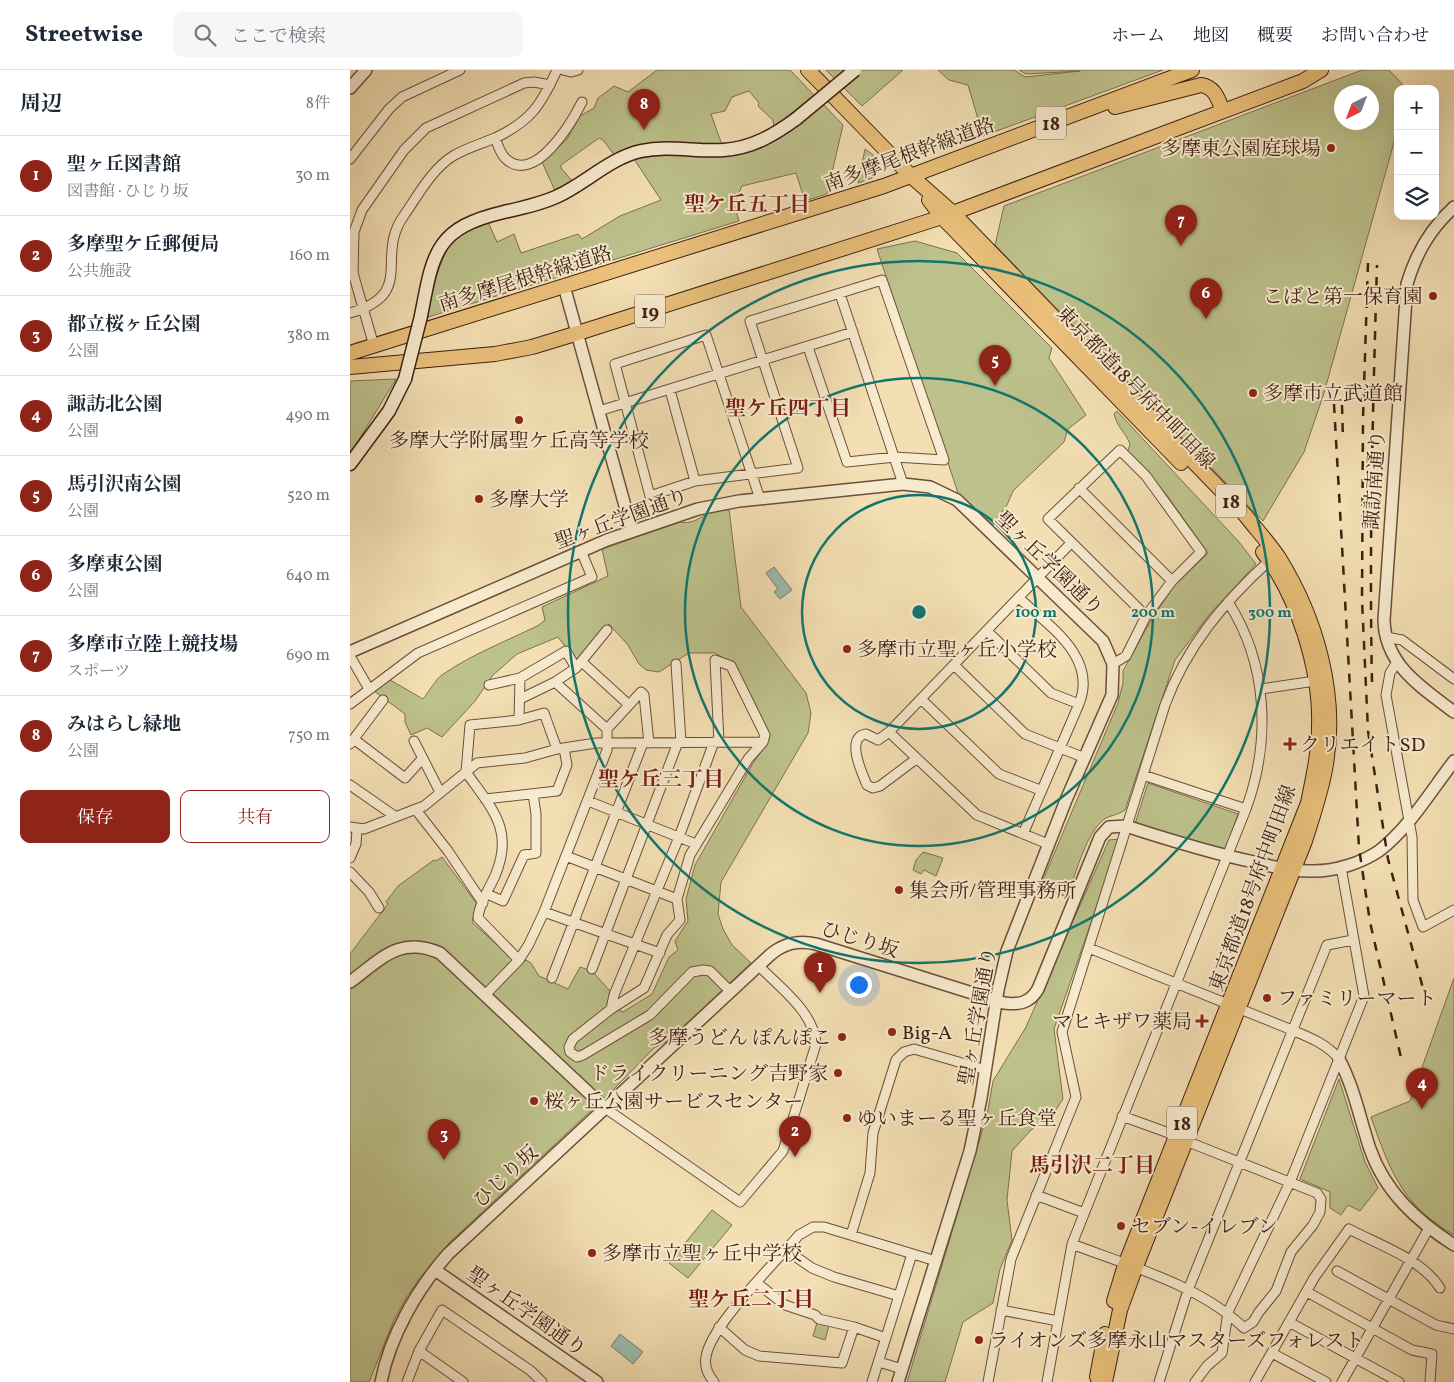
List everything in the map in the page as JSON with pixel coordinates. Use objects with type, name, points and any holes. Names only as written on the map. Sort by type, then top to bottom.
[{"type":"main road","points":[[808,70],[947,215]]},
{"type":"main road","points":[[350,464],[389,411],[405,379],[435,255],[444,241],[463,225],[480,218],[532,206],[557,197],[618,159],[641,151],[666,148],[723,150],[739,148],[774,134],[796,119],[855,70]]},
{"type":"main road","name":"南多摩尾根幹線道路","points":[[350,353],[810,210],[911,176],[1192,70]]},
{"type":"main road","name":"18","points":[[947,215],[1303,81],[1321,70]]},
{"type":"main road","points":[[1065,118],[1201,85],[1210,87],[1215,92],[1223,111]]},
{"type":"main road","name":"19","points":[[350,367],[495,354],[532,347],[947,215]]},
{"type":"main road","name":"東京都道18号府中町田線","points":[[947,215],[1238,522],[1269,561],[1304,630],[1315,681],[1320,727],[1308,803],[1289,869]]},
{"type":"main road","name":"東京都道18号府中町田線","points":[[947,215],[1246,516],[1278,556],[1298,591],[1313,627],[1326,680],[1329,726],[1326,763],[1318,801],[1130,1267],[1110,1311],[1096,1382]]},
{"type":"main road","name":"東京都道18号府中町田線","points":[[1105,1382],[1130,1267]]},
{"type":"street","points":[[350,88],[366,70]]},
{"type":"street","points":[[350,160],[389,109],[402,97],[460,70]]},
{"type":"street","points":[[350,313],[375,304],[386,293],[390,280],[392,243],[396,227],[438,168],[452,156],[494,138],[527,119],[540,104],[557,70]]},
{"type":"street","points":[[563,70],[571,72],[578,70]]},
{"type":"street","points":[[374,346],[353,274],[354,232],[357,220],[371,196],[415,137],[436,122],[524,83],[534,82],[550,85]]},
{"type":"street","points":[[494,138],[506,159],[512,163],[525,164],[550,151],[560,140],[582,102]]},
{"type":"street","name":"諏訪南通り","points":[[1454,207],[1432,230],[1420,248],[1411,270],[1404,299],[1384,620],[1386,637],[1396,662],[1406,674],[1454,712]]},
{"type":"street","points":[[760,499],[752,472],[706,336],[615,364],[650,496],[695,481],[752,472],[798,468],[750,322],[882,280],[944,460],[895,457],[847,462],[808,347]]},
{"type":"street","points":[[564,286],[632,531]]},
{"type":"street","points":[[840,294],[903,484]]},
{"type":"street","points":[[599,411],[852,332]]},
{"type":"street","points":[[670,390],[695,481]]},
{"type":"street","points":[[1113,664],[1126,656],[1146,616],[1172,581],[1201,552],[1140,470],[1120,450],[1048,519],[1071,544],[1146,616]]},
{"type":"street","name":"聖ヶ丘学園通り","points":[[350,652],[581,551],[632,531],[698,509],[760,499],[903,484],[930,487],[957,500],[1103,641],[1113,664],[1114,687],[1110,704],[1048,844],[1008,946],[996,1001],[986,1070],[970,1151],[898,1382]]},
{"type":"street","points":[[1080,488],[1172,581]]},
{"type":"street","points":[[916,759],[880,786],[873,788],[868,785],[856,749],[856,740],[860,735],[866,734],[878,740],[889,732],[1071,544]]},
{"type":"street","points":[[350,704],[418,652],[592,577],[581,551]]},
{"type":"street","points":[[988,1382],[1011,1259],[1076,1097],[1062,1032],[1126,826],[1176,678],[1199,636],[1228,602],[1269,561]]},
{"type":"street","points":[[1019,598],[1076,654],[1083,669],[1084,682],[1080,704],[1040,790],[1023,834]]},
{"type":"street","points":[[1046,1382],[1072,1244],[1246,809],[1260,754],[1263,724],[1261,689],[1245,636],[1228,602]]},
{"type":"street","points":[[520,699],[555,682],[579,665],[606,630]]},
{"type":"street","points":[[987,631],[1051,694],[1080,704]]},
{"type":"street","points":[[1386,637],[1402,640],[1454,679]]},
{"type":"street","points":[[489,685],[520,678],[566,652],[579,665],[628,704]]},
{"type":"street","points":[[350,656],[370,689]]},
{"type":"street","points":[[611,1009],[614,995],[636,945],[716,742],[715,660],[732,666],[764,730],[763,742],[748,759],[690,855],[677,899],[680,920],[667,935],[644,988],[611,1009],[573,1039],[569,1047],[573,1055],[577,1057],[583,1055],[650,1015],[692,972],[710,971],[731,992]]},
{"type":"street","points":[[1396,662],[1390,673],[1386,695],[1412,838],[1413,900],[1423,927],[1454,910]]},
{"type":"street","points":[[592,969],[680,742],[676,664]]},
{"type":"street","points":[[954,665],[1025,734],[1085,758]]},
{"type":"street","points":[[519,720],[520,678]]},
{"type":"street","points":[[1261,689],[1315,681]]},
{"type":"street","points":[[555,682],[607,729]]},
{"type":"street","points":[[485,995],[519,960],[544,912],[609,743],[606,734],[607,729],[641,692],[644,695],[646,743],[552,978]]},
{"type":"street","points":[[921,699],[999,774],[1040,790]]},
{"type":"street","points":[[383,700],[352,742],[405,778],[422,759]]},
{"type":"street","points":[[485,799],[557,791],[567,765],[544,713],[519,720],[470,725],[466,772],[502,827],[501,861],[477,916],[479,922],[519,960]]},
{"type":"street","points":[[889,732],[977,815],[1048,844]]},
{"type":"street","points":[[414,742],[440,792]]},
{"type":"street","points":[[350,858],[356,844],[353,828],[364,830],[424,806],[477,762],[525,758],[560,748],[609,743],[763,742]]},
{"type":"street","points":[[1126,826],[1226,856],[1289,869],[1313,871],[1341,868],[1377,852],[1399,832],[1453,764]]},
{"type":"street","points":[[1143,775],[1246,809]]},
{"type":"street","points":[[350,785],[396,817]]},
{"type":"street","points":[[416,810],[485,898],[503,901],[524,855],[536,853],[536,814],[533,794]]},
{"type":"street","points":[[588,801],[696,844]]},
{"type":"street","name":"ひじり坂","points":[[381,1382],[397,1335],[412,1305],[436,1270],[456,1246],[783,946],[806,942],[996,1001],[1018,1004],[1027,1001],[1035,994],[1101,834],[1114,825],[1126,826]]},
{"type":"street","points":[[566,856],[677,899]]},
{"type":"street","points":[[1196,1382],[1207,1366],[1222,1352],[1228,1312],[1290,1182],[1364,996],[1341,868]]},
{"type":"street","points":[[350,872],[369,892],[380,908]]},
{"type":"street","points":[[544,912],[660,953]]},
{"type":"street","points":[[1159,1382],[1188,1290],[1327,945],[1353,940]]},
{"type":"street","points":[[350,982],[401,947],[417,946],[440,952],[580,1086],[606,1108],[740,1202],[783,1151],[816,1044],[813,1028],[806,1015],[759,966]]},
{"type":"street","points":[[1089,948],[1316,1040],[1332,1050],[1347,1074],[1370,1151],[1382,1176],[1405,1207],[1429,1228],[1454,1245]]},
{"type":"street","points":[[852,1235],[870,1174],[873,1133],[896,1060],[904,1052],[914,1049],[986,1070]]},
{"type":"street","points":[[1072,1244],[1188,1290],[1228,1312],[1244,1328],[1253,1322],[1276,1291],[1291,1252],[1313,1225],[1320,1212],[1320,1199],[1317,1193],[1182,1138],[1122,1116]]},
{"type":"street","points":[[1036,1195],[1084,1213]]},
{"type":"street","points":[[714,1382],[706,1369],[706,1356],[719,1327],[799,1235],[813,1227],[824,1227],[936,1261]]},
{"type":"street","points":[[1342,1382],[1429,1228]]},
{"type":"street","points":[[1255,1382],[1307,1292],[1349,1229],[1428,1272],[1440,1288]]},
{"type":"street","points":[[786,1250],[812,1268],[846,1281],[899,1296]]},
{"type":"street","points":[[872,1382],[912,1254]]},
{"type":"street","name":"聖ヶ丘学園通り","points":[[436,1270],[583,1378],[597,1382]]},
{"type":"street","points":[[1337,1271],[1436,1325],[1454,1329]]},
{"type":"street","points":[[758,1283],[785,1305],[834,1324],[854,1327],[886,1338]]},
{"type":"street","points":[[1307,1292],[1412,1350],[1432,1354],[1430,1382]]},
{"type":"street","points":[[407,1382],[419,1351],[442,1310],[531,1371],[542,1382]]},
{"type":"street","points":[[1002,1310],[1058,1321]]},
{"type":"street","points":[[1289,1322],[1399,1382]]},
{"type":"street","points":[[719,1327],[745,1350],[758,1356],[842,1363],[854,1327]]},
{"type":"street","points":[[419,1351],[463,1382]]},
{"type":"street","points":[[1272,1353],[1326,1382]]},
{"type":"street","points":[[878,1362],[902,1369]]},
{"type":"green space","points":[[657,70],[790,70],[814,95],[774,127],[773,120],[758,106],[759,103],[749,91],[732,97],[725,111],[711,114],[722,145],[615,156],[603,140],[599,138],[561,165],[561,168],[573,182],[556,193],[542,162],[567,139],[580,116],[594,108],[598,98],[614,86],[628,92]]},
{"type":"green space","points":[[826,70],[903,70],[862,106]]},
{"type":"green space","points":[[938,70],[1014,70],[1025,77],[1080,71],[1026,74],[1019,70],[1163,70],[983,136],[968,85],[949,80]]},
{"type":"green space","points":[[1362,70],[1389,70],[1403,85],[1394,85],[1394,142],[1324,393],[1304,452],[1263,521],[995,245],[1004,206]]},
{"type":"green space","points":[[823,104],[843,125],[827,194],[805,201],[796,173],[742,186],[734,204],[739,221],[425,318],[435,280],[447,250],[454,240],[468,231],[488,222],[497,242],[514,234],[521,253],[578,234],[582,239],[620,216],[661,200],[634,159],[665,154],[740,154],[758,149],[778,139]]},
{"type":"green space","points":[[865,149],[876,157],[879,169],[872,178],[858,183]]},
{"type":"green space","points":[[915,241],[957,253],[1052,348],[1049,358],[1086,415],[1068,429],[1064,442],[1013,491],[1007,505],[993,525],[958,493],[877,249]]},
{"type":"green space","points":[[396,379],[350,454],[350,381]]},
{"type":"green space","points":[[1117,411],[1239,542],[1256,564],[1209,615],[1175,660],[1125,810],[1103,820],[1095,829],[1085,847],[1067,897],[1040,887],[1118,703],[1123,683],[1123,671],[1151,620],[1174,586],[1208,553],[1166,494],[1128,451],[1130,444],[1114,414]]},
{"type":"green space","points":[[729,509],[741,607],[806,693],[811,713],[808,733],[721,882],[718,914],[723,929],[732,945],[751,963],[669,1040],[654,1048],[612,1091],[449,1243],[406,1298],[394,1320],[369,1382],[350,1382],[350,954],[388,904],[386,902],[398,886],[434,860],[436,861],[442,857],[477,904],[472,922],[520,966],[526,960],[531,963],[539,976],[568,989],[580,967],[592,971],[610,991],[608,1004],[623,1012],[652,994],[669,957],[678,950],[675,941],[688,921],[686,899],[695,865],[753,763],[769,740],[769,735],[733,664],[715,653],[689,653],[659,672],[646,670],[639,664],[628,645],[609,624],[578,660],[574,658],[558,637],[517,654],[493,675],[475,701],[442,737],[427,728],[411,735],[405,722],[405,714],[374,691],[390,680],[423,699],[439,677],[453,667],[539,625],[545,620],[542,607],[608,576],[602,549],[680,522],[694,521],[708,513]]},
{"type":"green space","points":[[1148,783],[1238,814],[1225,852],[1135,824]]},
{"type":"green space","points":[[1120,839],[1054,1029],[1063,1099],[1053,1114],[1031,1130],[1012,1151],[1007,1200],[1012,1240],[1000,1269],[993,1303],[963,1322],[945,1382],[907,1382],[987,1115],[993,1081],[1026,1027],[1109,840]]},
{"type":"green space","points":[[923,852],[943,858],[936,876],[924,870],[921,874],[913,870],[916,860]]},
{"type":"green space","points":[[1454,978],[1454,1235],[1436,1224],[1422,1212],[1400,1185],[1385,1154],[1371,1117],[1410,1101]]},
{"type":"green space","points":[[1339,1079],[1365,1162],[1378,1188],[1360,1211],[1348,1205],[1341,1215],[1330,1208],[1330,1192],[1300,1179]]},
{"type":"green space","points":[[712,1210],[732,1225],[688,1278],[669,1263]]},
{"type":"green space","points":[[817,1323],[829,1326],[825,1340],[813,1336]]},
{"type":"shaded area","points":[[774,567],[792,590],[780,599],[774,592],[778,589],[766,573]]},
{"type":"shaded area","points":[[620,1334],[643,1352],[633,1364],[611,1346]]},
{"type":"railway","points":[[1368,263],[1363,418],[1362,600],[1368,731],[1388,859],[1427,1003]]},
{"type":"railway","points":[[1372,682],[1371,526],[1377,265]]},
{"type":"railway","points":[[1334,404],[1359,848],[1370,922],[1402,1062]]},
{"type":"railway","points":[[1342,405],[1343,440]]},
{"type":"place","name":"みはらし緑地","points":[[644,130]]},
{"type":"place","name":"多摩東公園庭球場","points":[[1331,148]]},
{"type":"place","name":"多摩市立陸上競技場","points":[[1181,246]]},
{"type":"place","name":"こばと第一保育園","points":[[1433,296]]},
{"type":"place","name":"多摩東公園","points":[[1206,319]]},
{"type":"place","name":"馬引沢南公園","points":[[995,386]]},
{"type":"place","name":"多摩市立武道館","points":[[1253,393]]},
{"type":"place","name":"多摩大学附属聖ケ丘高等学校","points":[[519,420]]},
{"type":"place","name":"多摩大学","points":[[479,499]]},
{"type":"place","name":"多摩市立聖ヶ丘小学校","points":[[847,649]]},
{"type":"place","name":"クリエイトSD","points":[[1290,744]]},
{"type":"place","name":"集会所/管理事務所","points":[[899,890]]},
{"type":"place","name":"聖ヶ丘図書館","points":[[820,993]]},
{"type":"place","name":"ファミリーマート","points":[[1267,998]]},
{"type":"place","name":"マヒキザワ薬局","points":[[1202,1021]]},
{"type":"place","name":"Big-A","points":[[892,1032]]},
{"type":"place","name":"多摩うどん ぽんぽこ","points":[[842,1037]]},
{"type":"place","name":"ドライクリーニング吉野家","points":[[838,1073]]},
{"type":"place","name":"桜ヶ丘公園サービスセンター","points":[[534,1101]]},
{"type":"place","name":"諏訪北公園","points":[[1422,1109]]},
{"type":"place","name":"ゆいまーる聖ヶ丘食堂","points":[[847,1118]]},
{"type":"place","name":"多摩聖ケ丘郵便局","points":[[795,1157]]},
{"type":"place","name":"都立桜ヶ丘公園","points":[[444,1160]]},
{"type":"place","name":"セブン-イレブン","points":[[1121,1226]]},
{"type":"place","name":"多摩市立聖ヶ丘中学校","points":[[592,1253]]},
{"type":"place","name":"ライオンズ多摩永山マスターズフォレスト","points":[[979,1340]]},
{"type":"district","name":"聖ケ丘五丁目","points":[[747,204]]},
{"type":"district","name":"聖ケ丘四丁目","points":[[788,408]]},
{"type":"district","name":"聖ケ丘三丁目","points":[[661,779]]},
{"type":"district","name":"馬引沢二丁目","points":[[1092,1165]]},
{"type":"district","name":"聖ケ丘二丁目","points":[[751,1299]]}]
